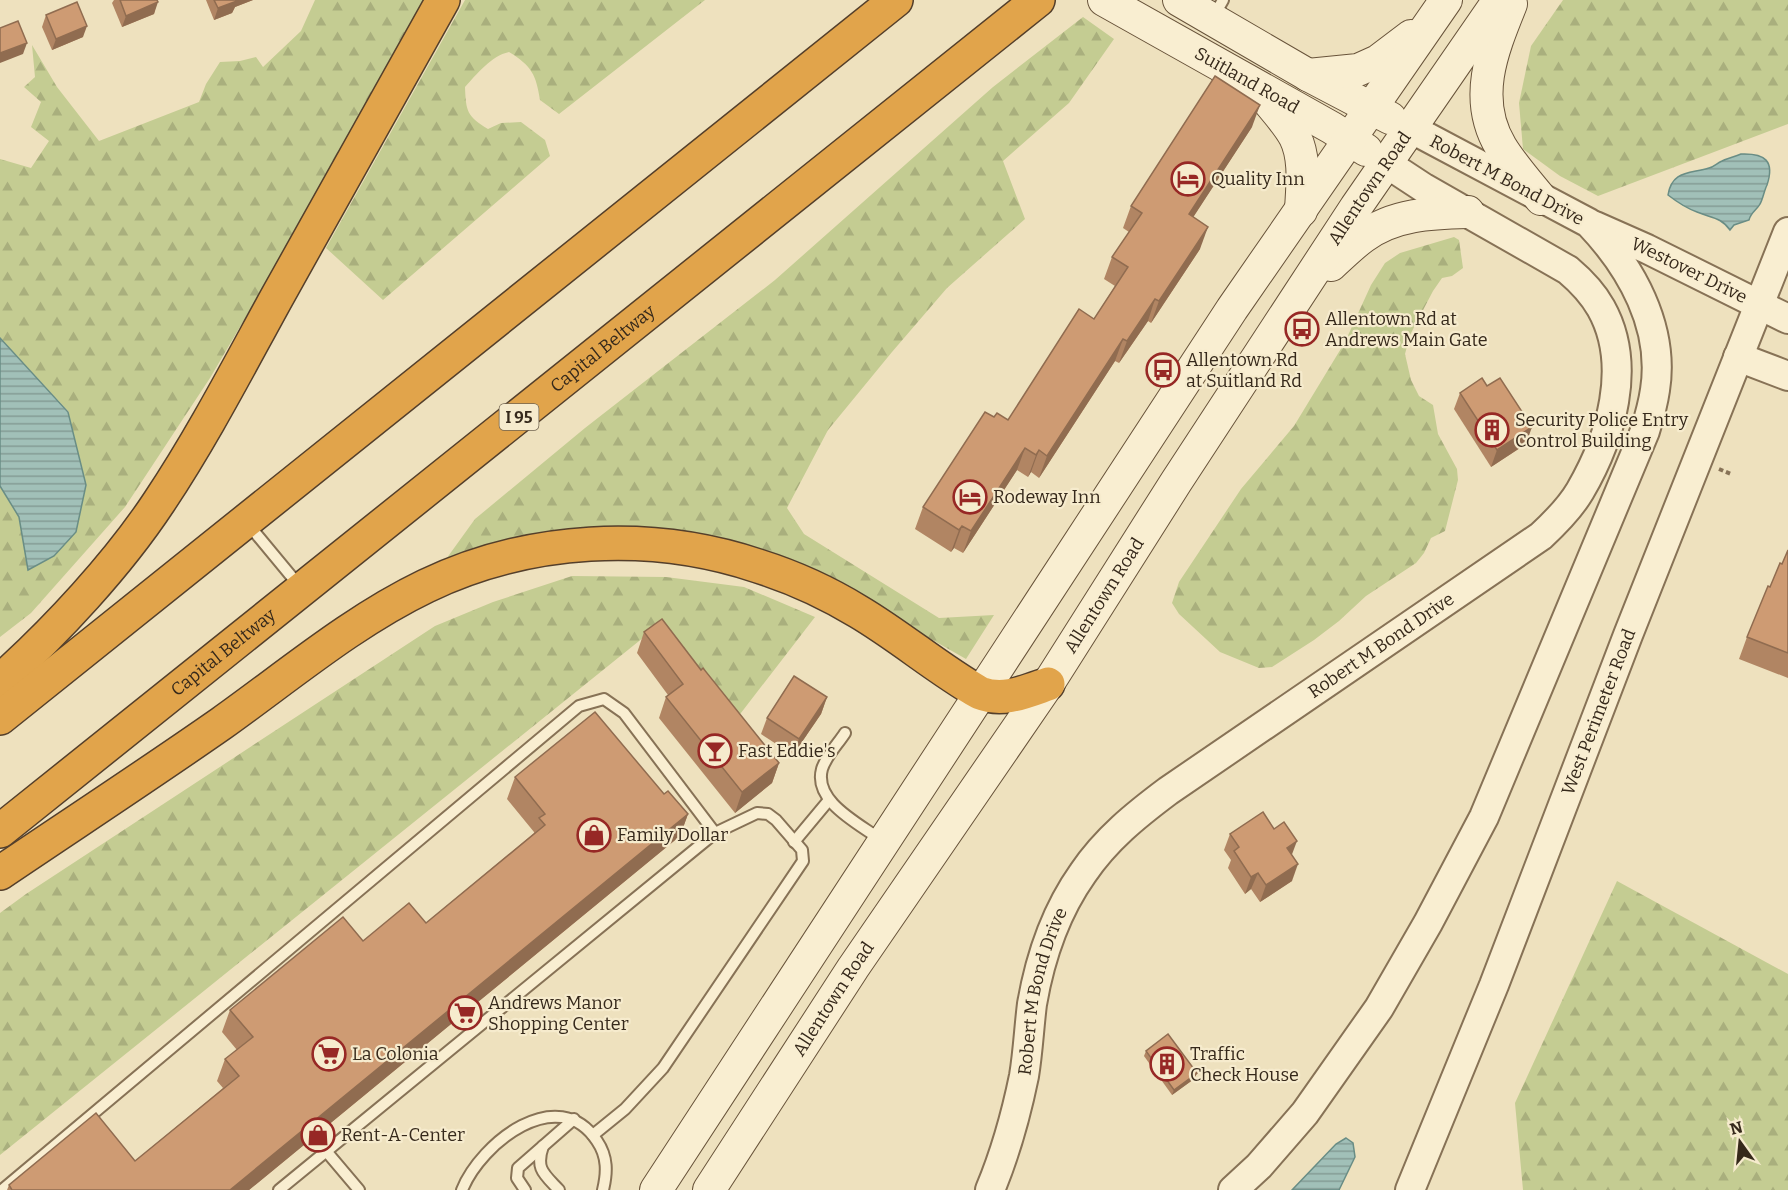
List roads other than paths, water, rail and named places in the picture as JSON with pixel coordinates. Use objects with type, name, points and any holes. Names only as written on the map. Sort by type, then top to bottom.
[{"type":"highway","points":[[0,681],[90,590],[159,503],[204,428],[442,0]]},
{"type":"highway","points":[[0,717],[896,0]]},
{"type":"highway","name":"Capital Beltway","points":[[0,831],[303,591],[1037,1]]},
{"type":"highway","points":[[0,873],[190,745],[380,611],[451,575],[503,558],[555,547],[609,543],[668,546],[728,556],[798,581],[840,600],[980,693],[1000,697],[1023,693],[1047,684]]},
{"type":"main road","name":"Suitland Road","points":[[1104,0],[1256,85],[1386,163]]},
{"type":"main road","name":"Suitland Road","points":[[1179,0],[1218,9],[1308,75],[1410,128]]},
{"type":"main road","name":"Allentown Road","points":[[709,1190],[853,968],[1047,684],[1386,163],[1499,0]]},
{"type":"main road","points":[[1512,0],[1485,82],[1486,111],[1501,148],[1540,199]]},
{"type":"main road","points":[[1308,75],[1349,72],[1368,66],[1437,11]]},
{"type":"main road","points":[[656,1190],[1232,309],[1302,211],[1437,11]]},
{"type":"main road","points":[[1256,85],[1289,129],[1300,150],[1302,211]]},
{"type":"main road","points":[[1298,296],[1353,245],[1384,224],[1421,215],[1468,212]]},
{"type":"street","name":"Robert M Bond Drive","points":[[1233,1190],[1259,1166],[1305,1113],[1379,1008],[1428,923],[1484,817],[1645,431],[1653,405],[1657,369],[1656,350],[1648,316],[1638,292],[1605,239],[1589,223],[1410,128]]},
{"type":"street","name":"Robert M Bond Drive","points":[[990,1190],[998,1171],[1018,1102],[1024,1074],[1032,1004],[1044,952],[1067,900],[1083,872],[1127,822],[1168,790],[1239,744],[1541,536],[1561,517],[1580,491],[1609,425],[1615,401],[1617,355],[1602,309],[1586,286],[1568,270],[1424,188],[1386,163]]},
{"type":"street","name":"Westover Drive","points":[[1589,223],[1758,302],[1788,319]]},
{"type":"street","name":"West Perimeter Road","points":[[1410,1190],[1494,985],[1758,302],[1788,232]]},
{"type":"street","points":[[1738,357],[1788,376]]},
{"type":"lane","points":[[246,521],[303,591]]},
{"type":"lane","points":[[2,1190],[579,706],[604,699],[624,713],[715,833]]},
{"type":"lane","points":[[845,733],[822,770],[822,780],[829,800],[884,842]]},
{"type":"lane","points":[[794,842],[829,800]]},
{"type":"lane","points":[[279,1190],[715,833],[757,813],[768,814],[802,850],[803,861],[663,1068],[626,1109],[593,1135]]},
{"type":"lane","points":[[462,1190],[472,1169],[490,1150],[524,1124],[541,1118],[574,1119],[593,1135],[602,1148],[605,1161],[607,1175],[603,1190]]},
{"type":"lane","points":[[525,1190],[517,1178],[518,1168],[574,1119]]},
{"type":"lane","points":[[543,1146],[538,1160],[540,1167],[559,1190]]},
{"type":"lane","points":[[326,1151],[359,1190]]},
{"type":"water","points":[[1741,154],[1762,157],[1769,164],[1770,170],[1761,202],[1749,220],[1734,225],[1730,230],[1719,220],[1689,209],[1668,195],[1673,181],[1683,174],[1711,167]]},
{"type":"water","points":[[0,338],[68,412],[86,485],[76,532],[54,556],[28,570],[19,517],[0,486]]},
{"type":"water","points":[[1346,1138],[1353,1143],[1355,1157],[1339,1190],[1292,1190],[1336,1144]]},
{"type":"place","name":"Quality Inn","points":[[1188,179]]},
{"type":"place","name":"Allentown Rd at Andrews Main Gate","points":[[1302,329]]},
{"type":"place","name":"Allentown Rd at Suitland Rd","points":[[1163,370]]},
{"type":"place","name":"Security Police Entry Control Building","points":[[1492,430]]},
{"type":"place","name":"Rodeway Inn","points":[[970,497]]},
{"type":"place","name":"Fast Eddie's","points":[[715,751]]},
{"type":"place","name":"Family Dollar","points":[[594,835]]},
{"type":"place","name":"Andrews Manor Shopping Center","points":[[465,1013]]},
{"type":"place","name":"La Colonia","points":[[329,1054]]},
{"type":"place","name":"Traffic Check House","points":[[1167,1064]]},
{"type":"place","name":"Rent-A-Center","points":[[318,1135]]}]
